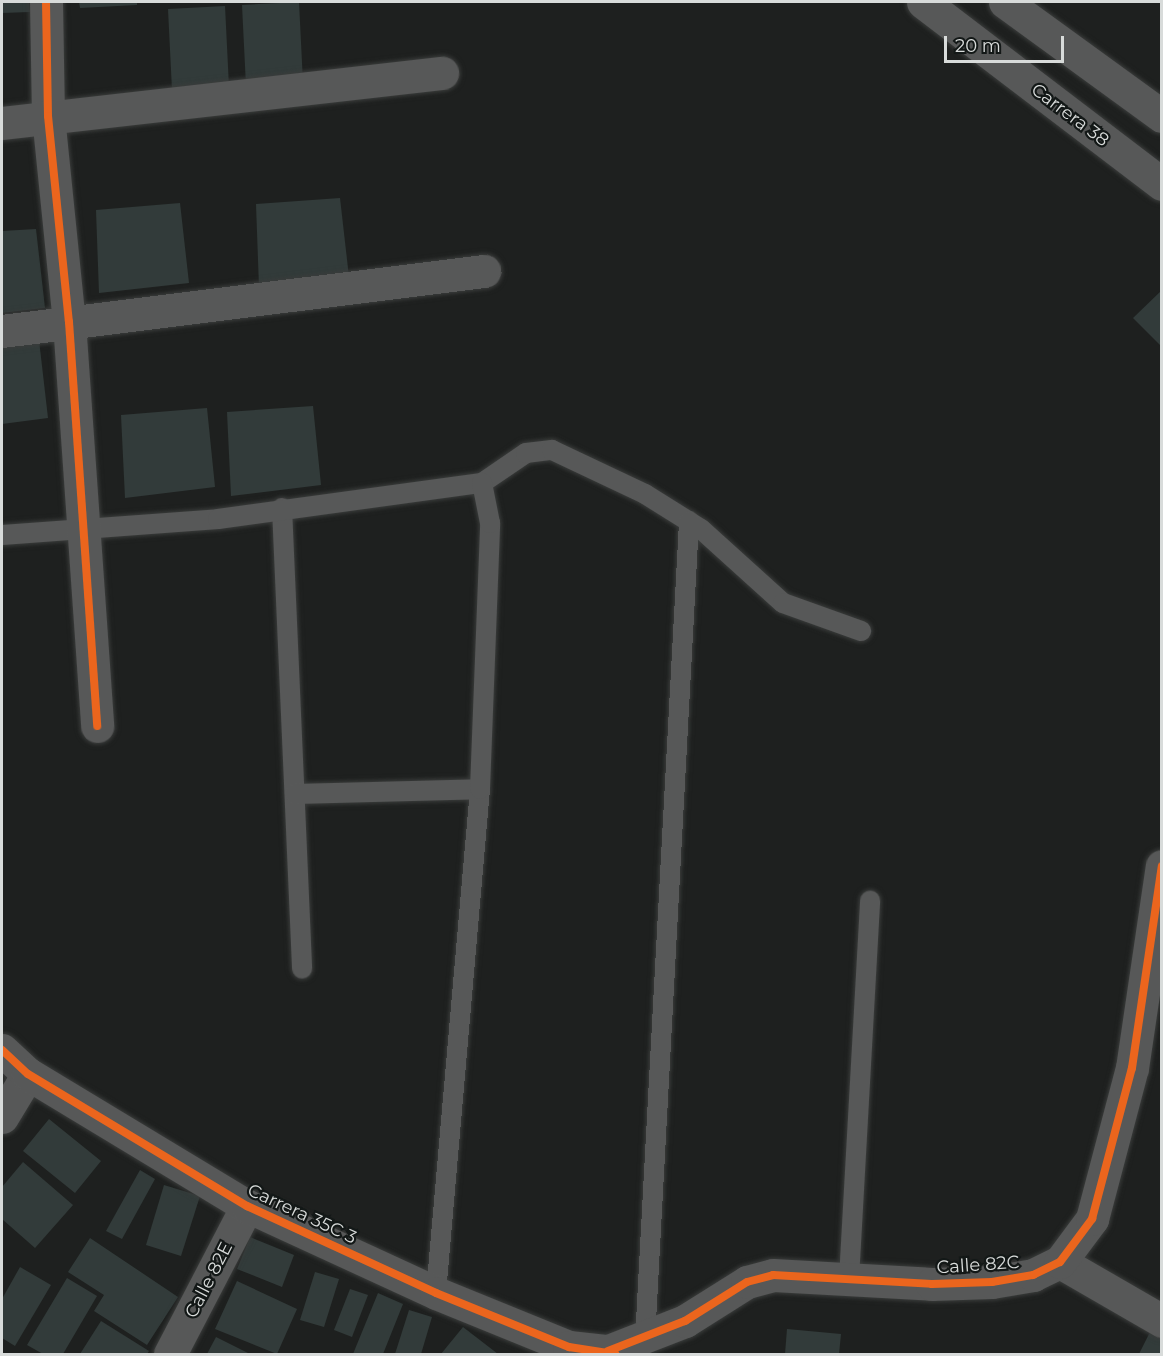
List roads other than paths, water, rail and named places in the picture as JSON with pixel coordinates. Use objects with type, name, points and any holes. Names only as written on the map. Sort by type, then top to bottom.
[{"type":"street","points":[[46,2],[48,116],[69,322],[97,726]]},
{"type":"street","name":"Carrera 38","points":[[923,2],[1161,184]]},
{"type":"street","points":[[1005,2],[1161,116]]},
{"type":"street","points":[[2,123],[442,73]]},
{"type":"street","points":[[2,331],[484,270]]},
{"type":"street","name":"Calle 82C","points":[[611,1353],[685,1321],[747,1282],[773,1275],[993,1282],[1033,1275],[1060,1262],[1092,1219],[1132,1068],[1161,866]]},
{"type":"street","name":"Carrera 35C 3","points":[[2,1050],[28,1074],[247,1206],[436,1293],[569,1347],[611,1353]]},
{"type":"street","points":[[2,1117],[28,1074]]},
{"type":"street","name":"Calle 82E","points":[[170,1354],[247,1206]]},
{"type":"street","points":[[1060,1262],[1161,1322]]},
{"type":"lane","points":[[2,535],[218,519],[282,508],[482,483],[526,453],[552,450],[645,494],[689,522],[783,603],[861,631]]},
{"type":"lane","points":[[436,1293],[480,789],[490,523],[482,483]]},
{"type":"lane","points":[[282,508],[302,969]]},
{"type":"lane","points":[[645,1340],[689,522]]},
{"type":"lane","points":[[296,794],[480,789]]},
{"type":"lane","points":[[849,1279],[870,901]]}]
